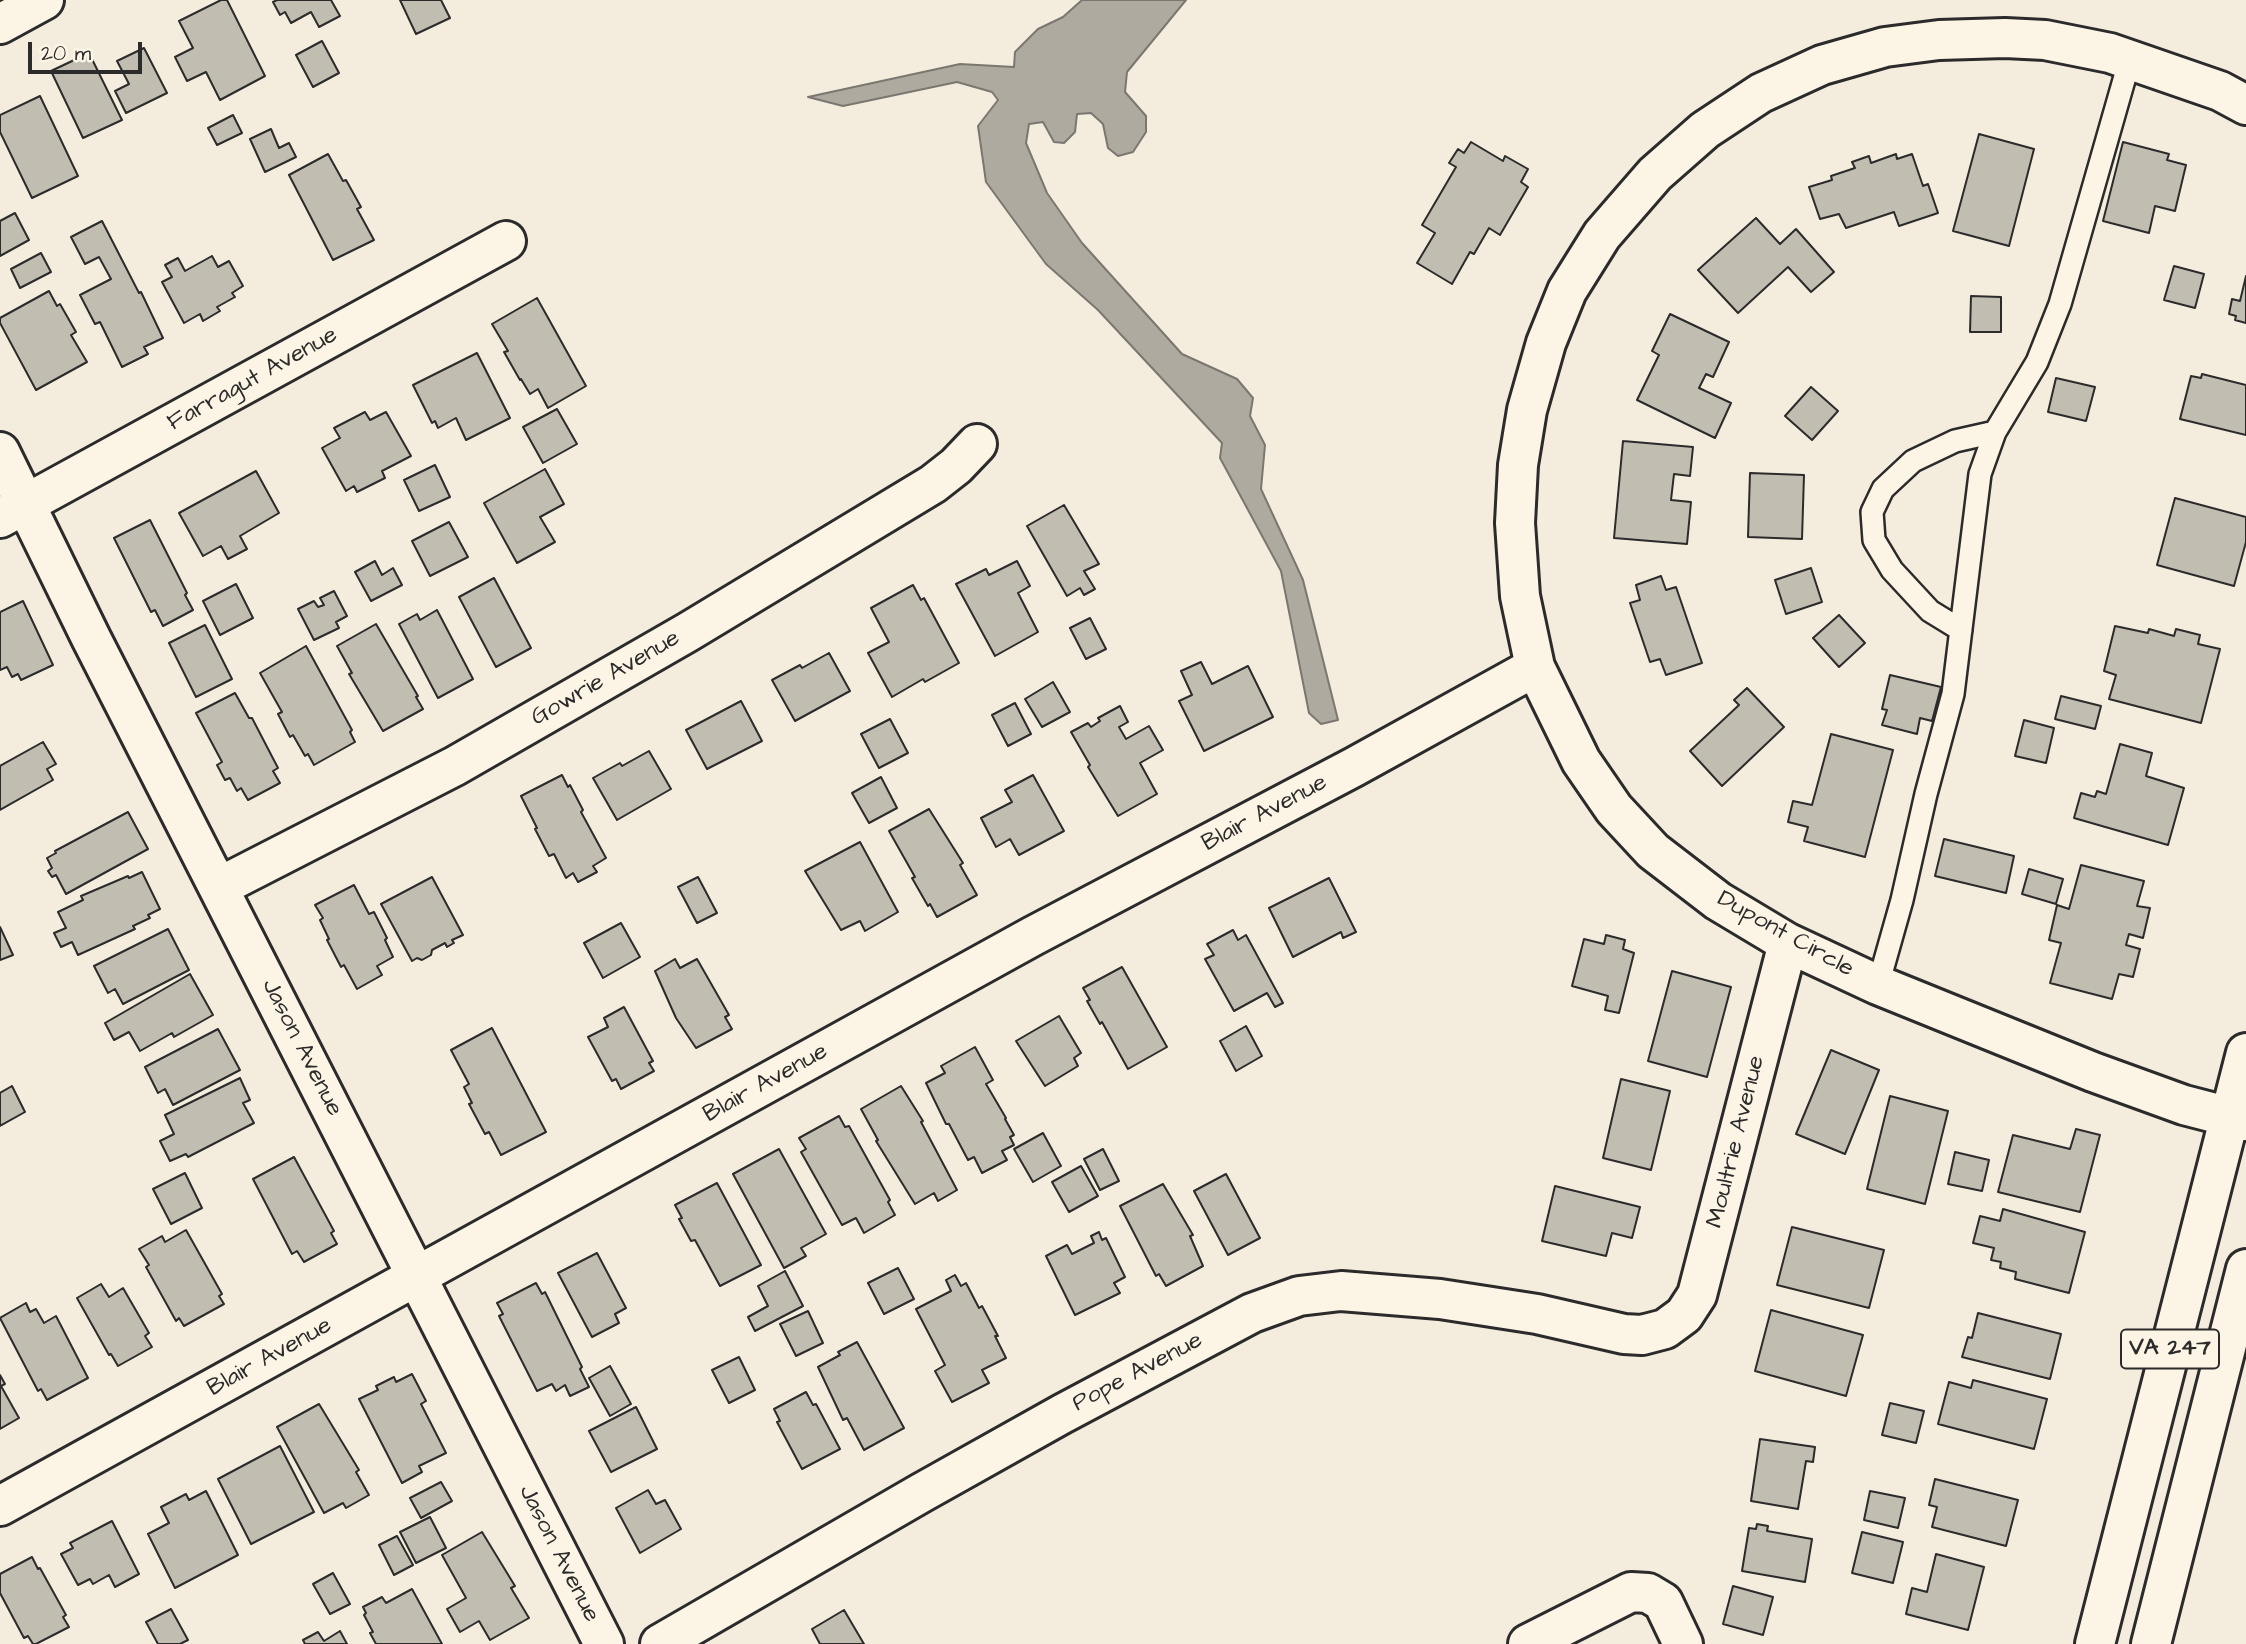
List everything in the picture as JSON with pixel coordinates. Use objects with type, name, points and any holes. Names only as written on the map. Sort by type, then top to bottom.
[{"type":"street","points":[[0,24],[44,0]]},
{"type":"street","name":"Dupont Circle","points":[[2238,1119],[2183,1105],[2093,1072],[1878,985],[1788,943],[1718,901],[1653,852],[1614,809],[1581,761],[1535,667],[1520,596],[1515,523],[1518,465],[1527,410],[1546,343],[1567,291],[1602,234],[1655,174],[1705,130],[1761,93],[1822,65],[1885,47],[1939,40],[2005,38],[2045,40],[2110,52],[2220,91],[2246,105]]},
{"type":"street","name":"Farragut Avenue","points":[[13,511],[506,241]]},
{"type":"street","name":"Gowrie Avenue","points":[[219,887],[455,766],[688,632],[933,484],[956,466],[977,444]]},
{"type":"street","name":"Jason Avenue","points":[[0,452],[13,511],[91,638],[604,1644]]},
{"type":"street","name":"Blair Avenue","points":[[0,1506],[1033,936],[1535,667]]},
{"type":"street","name":"Moultrie Avenue","points":[[1665,1329],[1684,1315],[1698,1295],[1788,943]]},
{"type":"street","name":"VA 247","points":[[2095,1644],[2238,1119],[2246,1054]]},
{"type":"street","name":"VA 247","points":[[2151,1644],[2246,1269]]},
{"type":"street","name":"Pope Avenue","points":[[660,1644],[1062,1414],[1252,1313],[1299,1296],[1341,1291],[1440,1299],[1537,1314],[1624,1334],[1642,1335],[1665,1329]]},
{"type":"street","points":[[1528,1644],[1631,1592],[1648,1593],[1663,1602],[1683,1644]]},
{"type":"lane","points":[[1878,985],[1953,694],[1980,474],[1995,432],[2037,362],[2060,304],[2130,59]]},
{"type":"lane","points":[[1961,630],[1930,611],[1892,570],[1874,540],[1872,512],[1883,489],[1913,461],[1955,441],[1995,432]]},
{"type":"shaded area","points":[[1082,0],[1186,0],[1127,72],[1125,92],[1146,116],[1146,132],[1133,152],[1118,156],[1108,148],[1103,124],[1091,113],[1077,114],[1075,132],[1064,143],[1054,142],[1043,122],[1029,124],[1026,143],[1047,193],[1082,243],[1182,354],[1237,379],[1253,398],[1250,416],[1265,445],[1261,489],[1303,580],[1338,720],[1321,724],[1309,713],[1281,571],[1220,458],[1222,443],[1098,310],[1046,264],[986,182],[978,126],[998,100],[992,92],[957,82],[843,106],[808,97],[960,64],[1014,67],[1015,52],[1038,29],[1063,17]]},
{"type":"building","points":[[221,0],[227,0],[265,76],[220,100],[206,72],[187,81],[175,57],[193,48],[179,21]]},
{"type":"building","points":[[331,0],[340,16],[319,27],[311,12],[291,23],[285,12],[280,15],[273,2]]},
{"type":"building","points":[[400,0],[441,0],[450,18],[416,34]]},
{"type":"building","points":[[322,41],[339,73],[313,87],[296,55]]},
{"type":"building","points":[[144,48],[167,93],[126,113],[115,91],[129,84],[117,61]]},
{"type":"building","points":[[89,53],[122,120],[83,138],[51,71]]},
{"type":"building","points":[[40,96],[78,176],[32,198],[0,132],[0,115]]},
{"type":"building","points":[[233,115],[242,133],[217,145],[208,128]]},
{"type":"building","points":[[271,129],[279,148],[289,143],[296,157],[265,172],[250,139]]},
{"type":"building","points":[[1979,134],[2034,149],[2009,246],[1953,231]]},
{"type":"building","points":[[1471,142],[1503,161],[1505,156],[1528,169],[1521,182],[1528,187],[1500,235],[1489,228],[1474,254],[1470,252],[1452,284],[1417,263],[1435,233],[1422,225],[1456,167],[1449,163],[1458,149],[1464,153]]},
{"type":"building","points":[[2123,142],[2169,154],[2167,160],[2186,165],[2175,211],[2155,206],[2149,233],[2103,221]]},
{"type":"building","points":[[328,154],[361,207],[357,209],[374,240],[333,260],[289,175]]},
{"type":"building","points":[[1896,154],[1897,159],[1912,154],[1923,186],[1928,184],[1938,213],[1899,226],[1894,212],[1846,228],[1839,214],[1820,219],[1809,187],[1832,180],[1831,176],[1855,168],[1852,162],[1869,156],[1871,163]]},
{"type":"building","points":[[15,213],[29,240],[0,256],[0,221]]},
{"type":"building","points":[[1756,218],[1780,244],[1796,229],[1834,272],[1811,292],[1788,267],[1738,313],[1698,270]]},
{"type":"building","points":[[102,221],[163,338],[144,347],[148,354],[122,367],[100,322],[95,324],[80,295],[111,279],[99,257],[85,264],[71,237]]},
{"type":"building","points":[[41,253],[51,272],[20,288],[11,269]]},
{"type":"building","points":[[212,256],[218,267],[229,261],[243,286],[232,293],[235,297],[217,307],[220,311],[203,321],[200,314],[184,323],[162,282],[172,277],[165,265],[178,258],[185,271]]},
{"type":"building","points":[[2174,266],[2204,274],[2195,308],[2164,300]]},
{"type":"building","points":[[2246,276],[2246,323],[2235,320],[2236,316],[2229,314],[2232,299],[2240,301]]},
{"type":"building","points":[[49,291],[76,332],[71,335],[87,362],[36,390],[0,323],[0,318]]},
{"type":"building","points":[[1971,296],[2001,297],[2001,332],[1970,332]]},
{"type":"building","points":[[537,298],[586,386],[548,408],[538,389],[530,394],[520,380],[504,352],[508,351],[492,324]]},
{"type":"building","points":[[1670,314],[1729,342],[1713,377],[1706,374],[1699,388],[1731,403],[1715,438],[1637,400],[1659,355],[1652,351]]},
{"type":"building","points":[[477,353],[510,418],[466,440],[456,418],[438,428],[435,421],[432,423],[413,385]]},
{"type":"building","points":[[2202,374],[2246,385],[2246,435],[2180,419],[2191,376],[2201,378]]},
{"type":"building","points":[[2056,378],[2095,387],[2086,421],[2048,412]]},
{"type":"building","points":[[1811,387],[1838,411],[1812,440],[1785,416]]},
{"type":"building","points":[[557,409],[577,444],[543,463],[523,427]]},
{"type":"building","points":[[365,412],[370,420],[386,412],[411,456],[382,471],[385,478],[357,492],[354,486],[346,491],[322,448],[340,438],[334,428]]},
{"type":"building","points":[[1623,441],[1693,447],[1690,476],[1674,474],[1671,500],[1691,502],[1687,544],[1614,538]]},
{"type":"building","points":[[435,465],[450,497],[419,511],[404,480]]},
{"type":"building","points":[[545,469],[564,504],[540,517],[555,542],[517,563],[484,503]]},
{"type":"building","points":[[256,471],[279,513],[240,536],[247,549],[228,559],[221,546],[203,556],[179,513]]},
{"type":"building","points":[[1750,473],[1804,475],[1802,539],[1748,537]]},
{"type":"building","points":[[2175,498],[2246,517],[2246,542],[2234,586],[2157,565]]},
{"type":"building","points":[[1064,505],[1099,564],[1084,571],[1095,589],[1084,595],[1080,588],[1067,596],[1027,526]]},
{"type":"building","points":[[150,520],[193,610],[163,626],[155,610],[151,612],[114,538]]},
{"type":"building","points":[[449,522],[468,557],[430,576],[412,541]]},
{"type":"building","points":[[375,561],[382,575],[393,568],[402,585],[371,601],[355,572]]},
{"type":"building","points":[[1017,561],[1030,586],[1018,593],[1038,632],[995,656],[956,584],[986,569],[989,575]]},
{"type":"building","points":[[1811,568],[1822,602],[1786,614],[1775,580]]},
{"type":"building","points":[[1661,576],[1666,590],[1676,587],[1702,663],[1666,675],[1660,659],[1650,662],[1630,603],[1640,600],[1636,585]]},
{"type":"building","points":[[494,578],[531,648],[496,667],[459,597]]},
{"type":"building","points":[[236,584],[253,618],[220,635],[203,601]]},
{"type":"building","points":[[913,585],[921,600],[924,598],[959,663],[892,697],[868,653],[889,642],[871,608]]},
{"type":"building","points":[[334,591],[347,616],[336,622],[339,628],[314,640],[298,609],[314,601],[318,607],[324,605],[320,598]]},
{"type":"building","points":[[23,601],[53,665],[21,680],[18,674],[12,677],[7,667],[0,670],[0,612]]},
{"type":"building","points":[[437,610],[473,679],[438,698],[399,624],[417,614],[420,620]]},
{"type":"building","points":[[1839,615],[1865,643],[1839,667],[1813,638]]},
{"type":"building","points":[[1090,618],[1106,649],[1086,659],[1070,628]]},
{"type":"building","points":[[376,624],[423,709],[383,731],[349,674],[352,673],[337,646]]},
{"type":"building","points":[[205,625],[232,679],[196,697],[169,643]]},
{"type":"building","points":[[2115,626],[2148,633],[2149,629],[2174,636],[2176,629],[2200,635],[2198,644],[2220,649],[2201,723],[2109,699],[2116,675],[2104,671]]},
{"type":"building","points":[[306,646],[352,730],[350,732],[355,742],[314,765],[308,754],[305,756],[293,735],[290,737],[278,714],[282,712],[260,673]]},
{"type":"building","points":[[829,653],[850,691],[795,721],[772,680]]},
{"type":"building","points":[[1201,662],[1212,684],[1248,666],[1273,717],[1204,751],[1179,701],[1192,695],[1181,671]]},
{"type":"building","points":[[1890,675],[1941,687],[1932,721],[1920,718],[1917,734],[1882,725],[1887,710],[1882,709]]},
{"type":"building","points":[[1053,682],[1070,712],[1042,727],[1025,699]]},
{"type":"building","points":[[1747,688],[1784,727],[1722,786],[1690,751],[1739,705],[1734,700]]},
{"type":"building","points":[[235,693],[249,718],[252,718],[278,768],[273,771],[280,783],[248,800],[241,788],[237,791],[230,778],[225,780],[217,765],[222,762],[196,713]]},
{"type":"building","points":[[2061,696],[2101,706],[2095,729],[2055,719]]},
{"type":"building","points":[[741,701],[762,741],[707,769],[686,730]]},
{"type":"building","points":[[1015,703],[1031,734],[1008,746],[992,715]]},
{"type":"building","points":[[1120,706],[1128,722],[1119,727],[1126,739],[1149,726],[1163,750],[1140,763],[1157,794],[1118,816],[1088,767],[1090,765],[1071,732],[1088,723],[1091,727],[1100,721],[1098,718]]},
{"type":"building","points":[[890,719],[908,753],[879,768],[861,734]]},
{"type":"building","points":[[2024,720],[2054,728],[2046,763],[2015,756]]},
{"type":"building","points":[[1831,734],[1893,750],[1865,857],[1804,841],[1808,827],[1788,822],[1793,801],[1812,805]]},
{"type":"building","points":[[43,742],[56,764],[47,769],[53,780],[0,810],[0,766]]},
{"type":"building","points":[[2120,744],[2152,753],[2146,776],[2184,788],[2168,845],[2074,818],[2081,793],[2095,797],[2097,791],[2106,794]]},
{"type":"building","points":[[649,751],[671,789],[617,820],[593,778]]},
{"type":"building","points":[[562,775],[568,787],[570,785],[606,858],[593,866],[597,872],[578,882],[573,873],[566,878],[554,854],[549,856],[521,796]]},
{"type":"building","points":[[1033,775],[1064,831],[1019,855],[1010,839],[996,847],[981,818],[1012,802],[1005,790]]},
{"type":"building","points":[[881,777],[897,808],[869,823],[852,793]]},
{"type":"building","points":[[929,809],[963,863],[960,865],[977,895],[937,917],[912,878],[915,877],[889,831]]},
{"type":"building","points":[[128,812],[148,849],[66,894],[56,875],[52,877],[48,871],[52,868],[47,858],[56,853],[55,851]]},
{"type":"building","points":[[1944,839],[2014,856],[2006,893],[1935,876]]},
{"type":"building","points":[[860,842],[898,912],[865,931],[860,921],[841,930],[805,871]]},
{"type":"building","points":[[2081,865],[2144,881],[2137,906],[2150,908],[2143,938],[2129,934],[2126,945],[2140,949],[2133,977],[2119,974],[2112,999],[2050,983],[2061,943],[2049,940],[2057,905],[2069,909]]},
{"type":"building","points":[[2029,869],[2063,879],[2056,904],[2022,894]]},
{"type":"building","points":[[142,872],[160,909],[148,915],[150,918],[133,926],[135,929],[78,955],[72,942],[61,947],[54,933],[66,928],[58,912],[83,900],[81,896]]},
{"type":"building","points":[[432,877],[463,935],[452,940],[454,943],[447,947],[445,943],[432,950],[431,955],[422,960],[417,958],[412,961],[381,904]]},
{"type":"building","points":[[698,877],[717,913],[697,923],[678,887]]},
{"type":"building","points":[[1329,878],[1356,932],[1343,938],[1341,932],[1293,957],[1269,908]]},
{"type":"building","points":[[354,885],[369,914],[374,912],[393,957],[377,966],[382,975],[357,989],[344,965],[341,967],[327,940],[329,939],[320,920],[323,918],[315,905]]},
{"type":"building","points":[[621,923],[640,957],[603,978],[584,943]]},
{"type":"building","points":[[0,927],[13,955],[0,960]]},
{"type":"building","points":[[168,929],[189,970],[123,1004],[115,989],[108,993],[94,966]]},
{"type":"building","points":[[1233,930],[1238,940],[1246,935],[1283,1003],[1275,1007],[1267,993],[1234,1011],[1205,959],[1214,955],[1207,944]]},
{"type":"building","points":[[1606,935],[1625,940],[1623,949],[1634,953],[1619,1013],[1605,1010],[1608,996],[1572,986],[1584,939],[1604,944]]},
{"type":"building","points":[[675,959],[680,968],[697,959],[729,1015],[725,1017],[732,1029],[696,1048],[676,1018],[655,971]]},
{"type":"building","points":[[1122,967],[1167,1047],[1128,1069],[1087,1001],[1090,1000],[1083,988]]},
{"type":"building","points":[[1672,971],[1731,987],[1707,1077],[1648,1061]]},
{"type":"building","points":[[190,974],[213,1015],[174,1037],[172,1033],[140,1051],[129,1032],[114,1040],[105,1023]]},
{"type":"building","points":[[624,1007],[653,1061],[649,1063],[654,1071],[621,1089],[616,1079],[612,1081],[588,1037],[608,1027],[604,1018]]},
{"type":"building","points":[[1059,1016],[1081,1053],[1074,1058],[1078,1066],[1045,1086],[1016,1041]]},
{"type":"building","points":[[1246,1026],[1262,1056],[1236,1071],[1220,1041]]},
{"type":"building","points":[[492,1028],[546,1132],[501,1155],[489,1132],[485,1134],[469,1104],[472,1103],[464,1087],[469,1084],[451,1050]]},
{"type":"building","points":[[218,1029],[240,1070],[173,1105],[165,1089],[158,1093],[145,1067]]},
{"type":"building","points":[[975,1047],[993,1080],[986,1084],[1014,1135],[1010,1137],[1014,1145],[1002,1151],[1007,1160],[982,1173],[974,1157],[968,1160],[926,1083],[945,1073],[941,1066]]},
{"type":"building","points":[[1831,1050],[1879,1070],[1845,1154],[1796,1134]]},
{"type":"building","points":[[240,1078],[250,1100],[243,1103],[254,1123],[188,1157],[186,1154],[170,1161],[160,1141],[174,1134],[165,1115]]},
{"type":"building","points":[[1621,1079],[1670,1091],[1651,1170],[1603,1158]]},
{"type":"building","points":[[12,1086],[25,1112],[0,1126],[0,1093]]},
{"type":"building","points":[[901,1086],[923,1121],[921,1122],[957,1190],[938,1201],[934,1193],[915,1204],[876,1141],[878,1140],[861,1109]]},
{"type":"building","points":[[1890,1096],[1948,1111],[1925,1204],[1867,1189]]},
{"type":"building","points":[[839,1116],[845,1127],[849,1126],[890,1200],[888,1202],[895,1215],[864,1233],[856,1218],[842,1225],[801,1152],[806,1149],[799,1138]]},
{"type":"building","points":[[2076,1129],[2100,1135],[2080,1212],[1998,1192],[2013,1135],[2070,1149]]},
{"type":"building","points":[[1043,1133],[1061,1166],[1033,1182],[1014,1149]]},
{"type":"building","points":[[779,1149],[826,1234],[801,1248],[806,1256],[784,1268],[733,1174]]},
{"type":"building","points":[[1103,1149],[1119,1181],[1100,1190],[1084,1159]]},
{"type":"building","points":[[1955,1152],[1989,1160],[1982,1191],[1948,1184]]},
{"type":"building","points":[[294,1157],[334,1231],[331,1233],[337,1244],[304,1262],[297,1251],[292,1254],[253,1179]]},
{"type":"building","points":[[1081,1166],[1098,1196],[1069,1212],[1052,1182]]},
{"type":"building","points":[[185,1173],[202,1208],[171,1224],[153,1189]]},
{"type":"building","points":[[1226,1174],[1260,1238],[1228,1255],[1194,1191]]},
{"type":"building","points":[[717,1183],[761,1265],[720,1286],[695,1240],[691,1241],[675,1205]]},
{"type":"building","points":[[1163,1184],[1193,1235],[1190,1236],[1203,1266],[1166,1286],[1159,1274],[1156,1276],[1120,1206]]},
{"type":"building","points":[[1555,1186],[1640,1207],[1632,1238],[1612,1233],[1606,1256],[1542,1241]]},
{"type":"building","points":[[2003,1209],[2085,1232],[2069,1293],[2015,1279],[2016,1272],[2000,1268],[2001,1262],[1991,1260],[1994,1248],[1973,1243],[1980,1216],[2000,1221]]},
{"type":"building","points":[[1792,1227],[1884,1250],[1869,1308],[1777,1285]]},
{"type":"building","points":[[186,1230],[222,1294],[219,1296],[224,1304],[184,1326],[179,1318],[176,1321],[139,1249],[162,1236],[165,1242]]},
{"type":"building","points":[[1099,1232],[1102,1240],[1106,1238],[1125,1277],[1114,1283],[1120,1293],[1075,1315],[1046,1256],[1067,1245],[1072,1254],[1094,1243],[1091,1236]]},
{"type":"building","points":[[597,1253],[626,1308],[615,1314],[619,1323],[592,1337],[558,1273]]},
{"type":"building","points":[[898,1268],[914,1299],[884,1314],[868,1283]]},
{"type":"building","points":[[785,1271],[803,1306],[755,1331],[748,1317],[768,1306],[758,1286]]},
{"type":"building","points":[[955,1275],[961,1286],[966,1283],[979,1308],[982,1306],[1006,1358],[982,1370],[989,1383],[952,1402],[935,1371],[945,1365],[916,1309],[951,1291],[946,1280]]},
{"type":"building","points":[[536,1283],[542,1294],[545,1292],[589,1387],[570,1396],[565,1385],[556,1391],[552,1384],[537,1391],[499,1316],[503,1314],[497,1303]]},
{"type":"building","points":[[101,1284],[109,1297],[123,1288],[149,1333],[145,1336],[152,1347],[118,1366],[77,1298]]},
{"type":"building","points":[[26,1303],[30,1312],[36,1309],[44,1323],[56,1316],[88,1378],[47,1400],[41,1389],[38,1391],[0,1318]]},
{"type":"building","points":[[1771,1310],[1863,1335],[1846,1396],[1755,1371]]},
{"type":"building","points":[[808,1311],[823,1343],[796,1356],[780,1324]]},
{"type":"building","points":[[1978,1313],[2061,1334],[2050,1379],[1962,1357],[1968,1337],[1972,1338]]},
{"type":"building","points":[[857,1342],[904,1428],[864,1450],[847,1418],[843,1420],[818,1367]]},
{"type":"building","points":[[739,1357],[755,1390],[729,1403],[712,1370]]},
{"type":"building","points":[[610,1366],[631,1404],[610,1416],[589,1378]]},
{"type":"building","points":[[412,1374],[426,1401],[421,1404],[446,1453],[419,1466],[422,1472],[402,1483],[359,1399],[378,1390],[376,1386],[394,1377],[396,1382]]},
{"type":"building","points":[[0,1375],[5,1384],[1,1386],[19,1418],[0,1429]]},
{"type":"building","points":[[1973,1380],[2047,1399],[2034,1449],[1938,1424],[1949,1382],[1971,1388]]},
{"type":"building","points":[[806,1392],[813,1405],[816,1404],[840,1449],[802,1469],[777,1422],[780,1421],[774,1409]]},
{"type":"building","points":[[1890,1403],[1924,1411],[1916,1443],[1882,1435]]},
{"type":"building","points":[[319,1404],[359,1470],[356,1472],[369,1495],[346,1508],[343,1503],[324,1513],[277,1427]]},
{"type":"building","points":[[636,1407],[657,1449],[611,1472],[589,1431]]},
{"type":"building","points":[[1760,1439],[1815,1447],[1813,1462],[1806,1461],[1798,1509],[1751,1501]]},
{"type":"building","points":[[280,1446],[314,1512],[251,1544],[218,1479]]},
{"type":"building","points":[[1935,1479],[2018,1500],[2006,1546],[1932,1527],[1937,1507],[1929,1505]]},
{"type":"building","points":[[441,1482],[452,1501],[421,1518],[410,1498]]},
{"type":"building","points":[[648,1490],[656,1504],[665,1500],[681,1529],[640,1553],[616,1508]]},
{"type":"building","points":[[206,1491],[238,1555],[175,1588],[148,1534],[169,1523],[161,1507],[186,1494],[189,1500]]},
{"type":"building","points":[[1870,1491],[1905,1498],[1898,1528],[1864,1520]]},
{"type":"building","points":[[430,1517],[446,1548],[416,1563],[400,1532]]},
{"type":"building","points":[[112,1521],[139,1574],[115,1587],[109,1575],[93,1584],[90,1579],[78,1585],[61,1554],[73,1548],[70,1543]]},
{"type":"building","points":[[1757,1524],[1768,1526],[1767,1531],[1812,1539],[1805,1582],[1742,1571],[1749,1528],[1756,1529]]},
{"type":"building","points":[[482,1532],[515,1586],[511,1588],[529,1618],[490,1640],[479,1621],[460,1632],[447,1609],[466,1598],[442,1555]]},
{"type":"building","points":[[1862,1532],[1903,1542],[1893,1583],[1852,1573]]},
{"type":"building","points":[[397,1536],[413,1565],[394,1575],[379,1545]]},
{"type":"building","points":[[1936,1554],[1984,1567],[1968,1630],[1906,1614],[1912,1588],[1927,1592]]},
{"type":"building","points":[[32,1557],[66,1615],[63,1617],[69,1627],[36,1644],[33,1644],[28,1636],[24,1638],[0,1593],[0,1574]]},
{"type":"building","points":[[333,1573],[350,1604],[330,1614],[313,1584]]},
{"type":"building","points":[[1733,1586],[1773,1597],[1763,1635],[1723,1624]]},
{"type":"building","points":[[412,1589],[442,1644],[376,1644],[363,1607],[382,1597],[386,1603]]},
{"type":"building","points":[[171,1609],[188,1640],[180,1644],[158,1644],[146,1622]]},
{"type":"building","points":[[844,1610],[864,1644],[820,1644],[812,1629]]},
{"type":"building","points":[[340,1631],[347,1644],[305,1644],[303,1640],[318,1632],[324,1641]]}]
